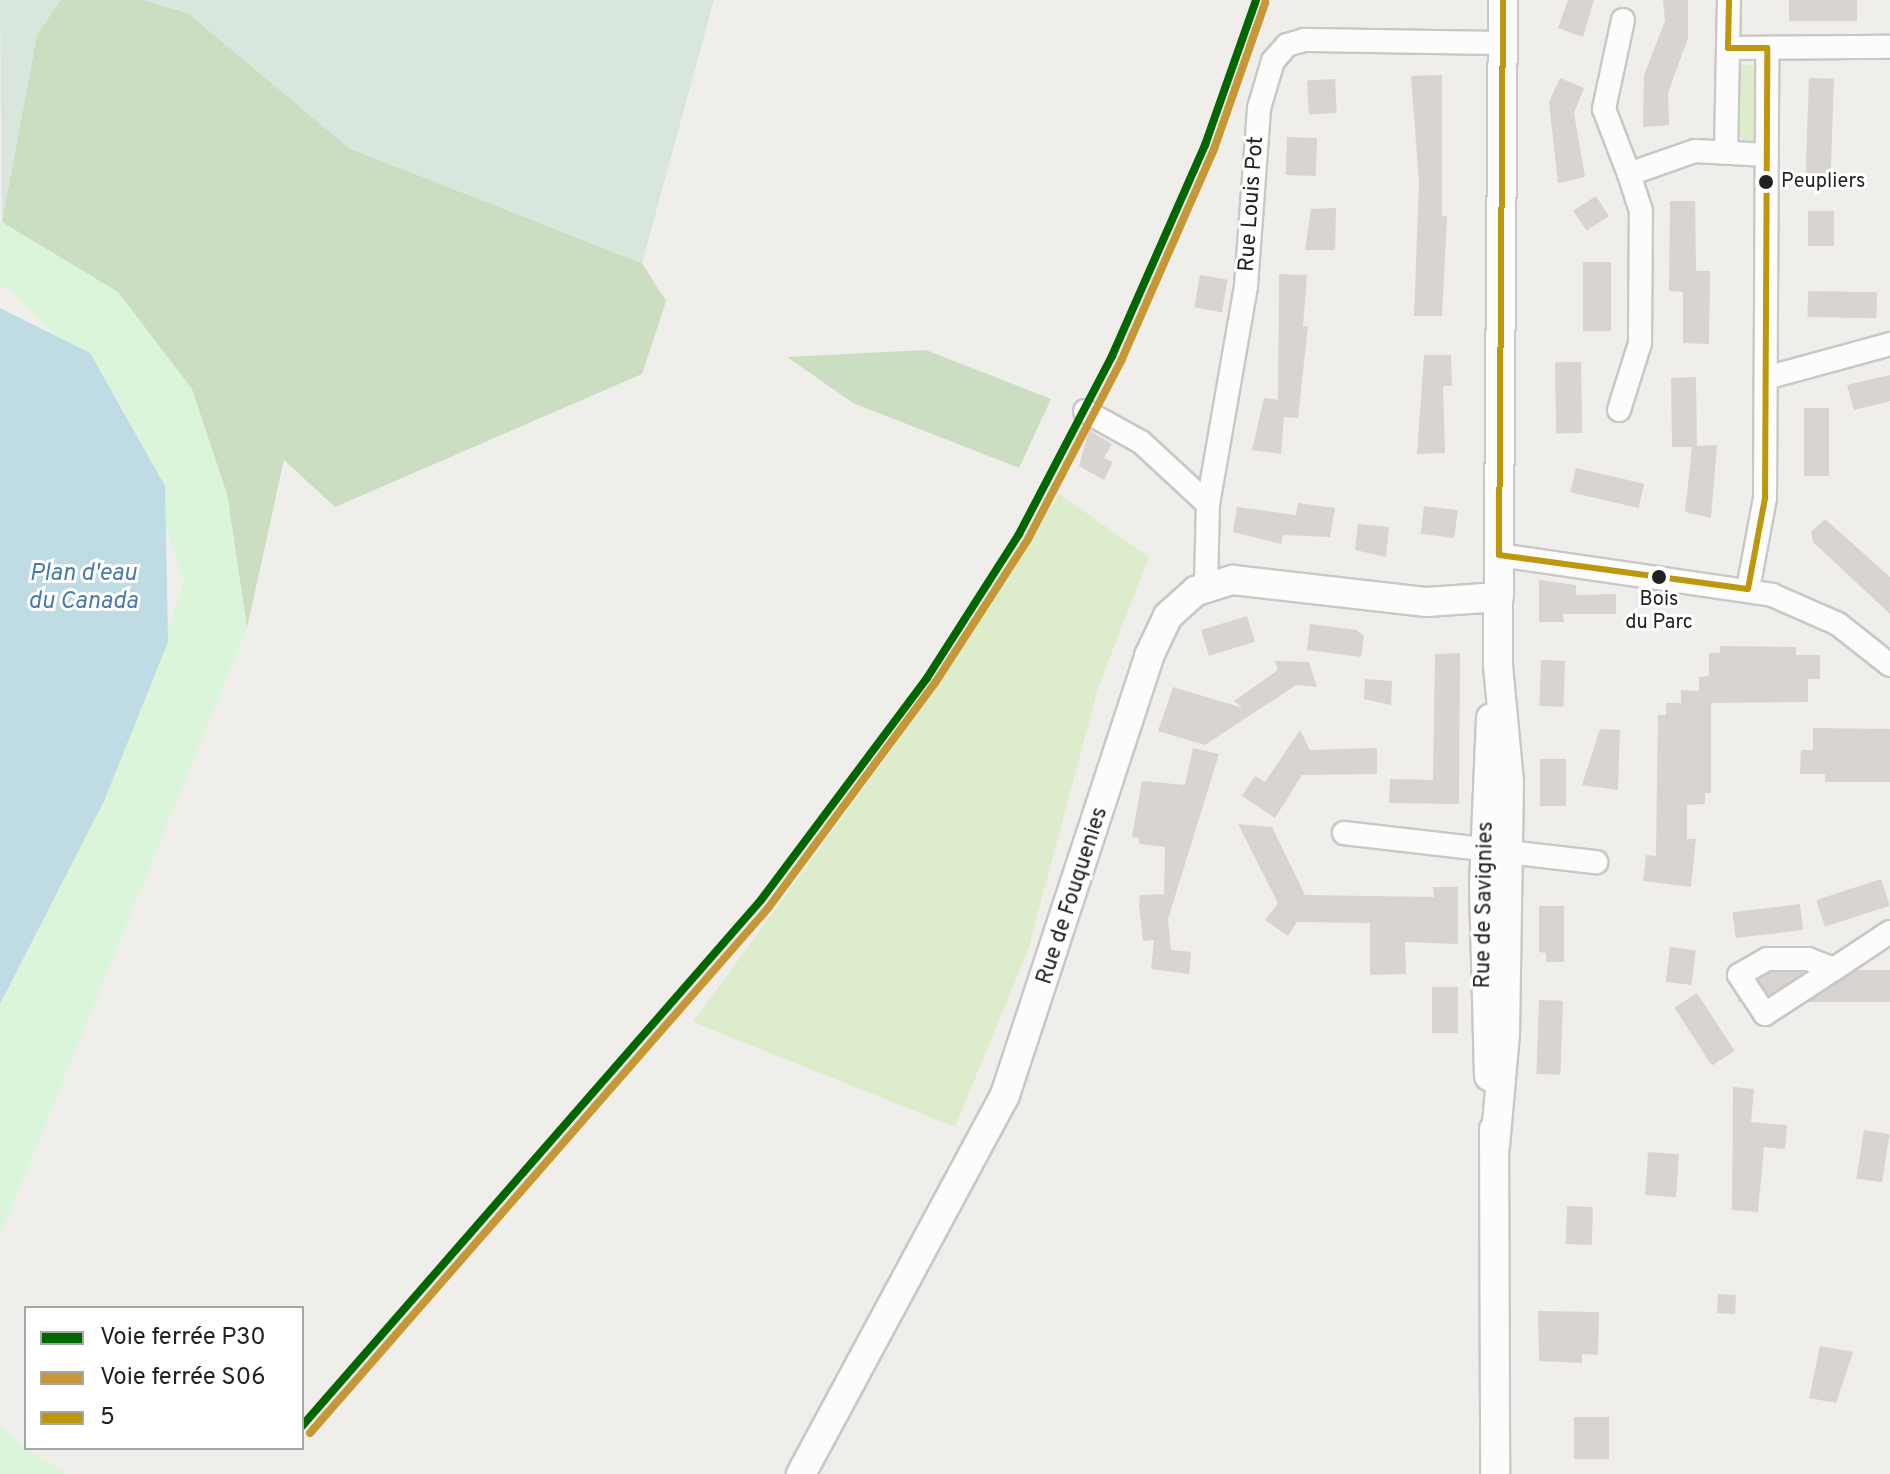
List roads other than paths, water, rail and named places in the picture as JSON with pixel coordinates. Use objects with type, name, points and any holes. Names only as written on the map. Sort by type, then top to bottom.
[{"type":"street","name":"Rue de Savignies","points":[[1495,1474],[1495,1146],[1484,1022],[1496,851],[1488,745],[1498,666],[1503,0]]},
{"type":"street","points":[[1726,151],[1729,0]]},
{"type":"street","points":[[1619,410],[1640,343],[1641,211],[1604,109],[1623,20]]},
{"type":"street","name":"Rue Louis Pot","points":[[1206,585],[1208,504],[1246,286],[1259,108],[1273,61],[1287,45],[1304,40],[1503,43]]},
{"type":"street","points":[[1728,48],[1890,47]]},
{"type":"street","points":[[1748,589],[1764,515],[1767,48]]},
{"type":"street","points":[[1629,174],[1684,153],[1726,151],[1767,155]]},
{"type":"street","points":[[1766,378],[1890,344]]},
{"type":"street","points":[[1085,411],[1141,442],[1208,504]]},
{"type":"street","points":[[1499,555],[1748,589],[1819,614],[1890,665]]},
{"type":"street","points":[[1206,585],[1248,581],[1427,602],[1499,597]]},
{"type":"street","name":"Rue de Fouquenies","points":[[801,1474],[1005,1095],[1154,640],[1178,605],[1206,585]]},
{"type":"street","points":[[1344,833],[1596,862]]},
{"type":"street","points":[[1834,969],[1890,932]]},
{"type":"water","name":"Plan d'eau du Canada","points":[[0,308],[90,353],[165,486],[168,642],[104,801],[0,1004]]},
{"type":"rail line","name":"P30","points":[[304,1424],[761,900],[927,678],[1019,534],[1112,356],[1205,145],[1256,0]]},
{"type":"rail line","name":"S06","points":[[310,1433],[769,907],[935,683],[1028,539],[1121,361],[1214,149],[1265,3]]},
{"type":"place","name":"Peupliers","points":[[1766,182]]},
{"type":"place","name":"Bois du Parc","points":[[1659,577]]}]
